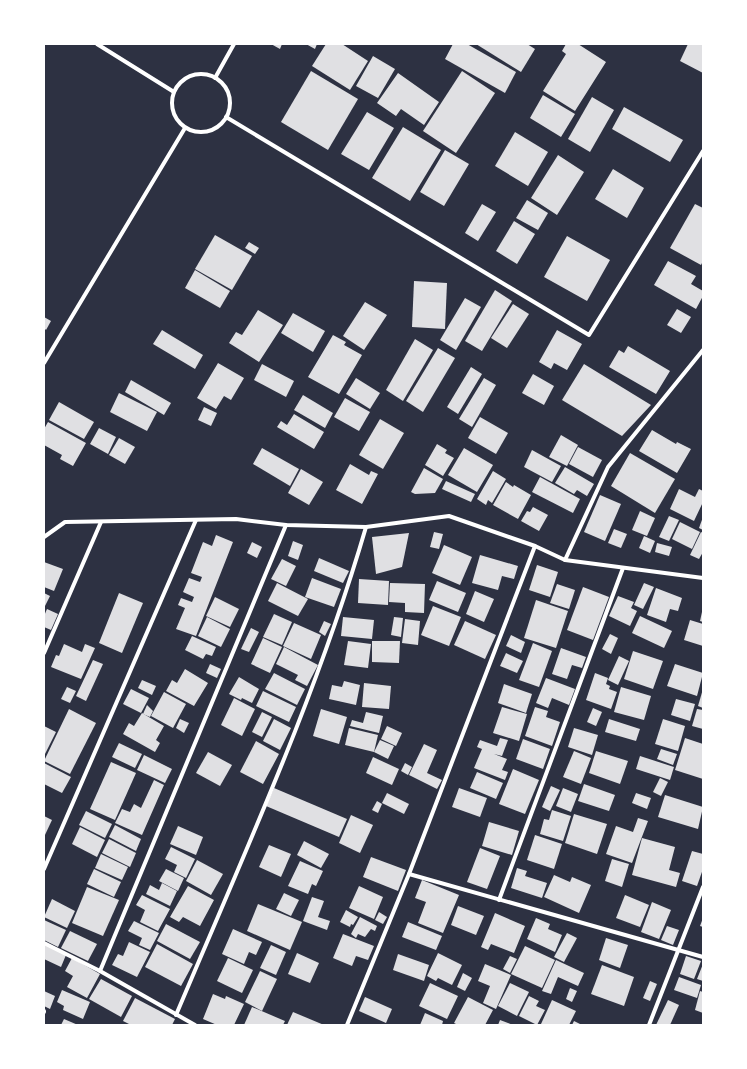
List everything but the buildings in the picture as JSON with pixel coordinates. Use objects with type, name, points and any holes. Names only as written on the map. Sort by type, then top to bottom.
[{"type":"street","points":[[97,44],[174,92]]},
{"type":"street","points":[[215,78],[234,44]]},
{"type":"street","points":[[197,74],[215,78],[228,91],[230,109],[226,117],[221,125],[213,130],[194,132],[185,128],[178,121],[173,112],[172,102],[174,92],[180,83],[188,77],[197,74]]},
{"type":"street","points":[[226,117],[589,335],[703,151]]},
{"type":"street","points":[[44,363],[185,128]]},
{"type":"street","points":[[565,560],[608,467],[703,350]]},
{"type":"street","points":[[698,356],[703,359]]},
{"type":"street","points":[[44,537],[65,522],[236,520],[286,525],[366,527],[449,516],[535,546],[565,560],[703,578]]},
{"type":"street","points":[[44,869],[196,520]]},
{"type":"street","points":[[44,653],[101,522]]},
{"type":"street","points":[[100,971],[286,525]]},
{"type":"street","points":[[176,1015],[311,693],[350,582],[366,527]]},
{"type":"street","points":[[347,1025],[409,874],[535,546]]},
{"type":"street","points":[[499,900],[623,568]]},
{"type":"street","points":[[409,874],[703,957]]},
{"type":"street","points":[[649,1025],[703,887]]},
{"type":"street","points":[[44,943],[100,971],[195,1025]]}]
